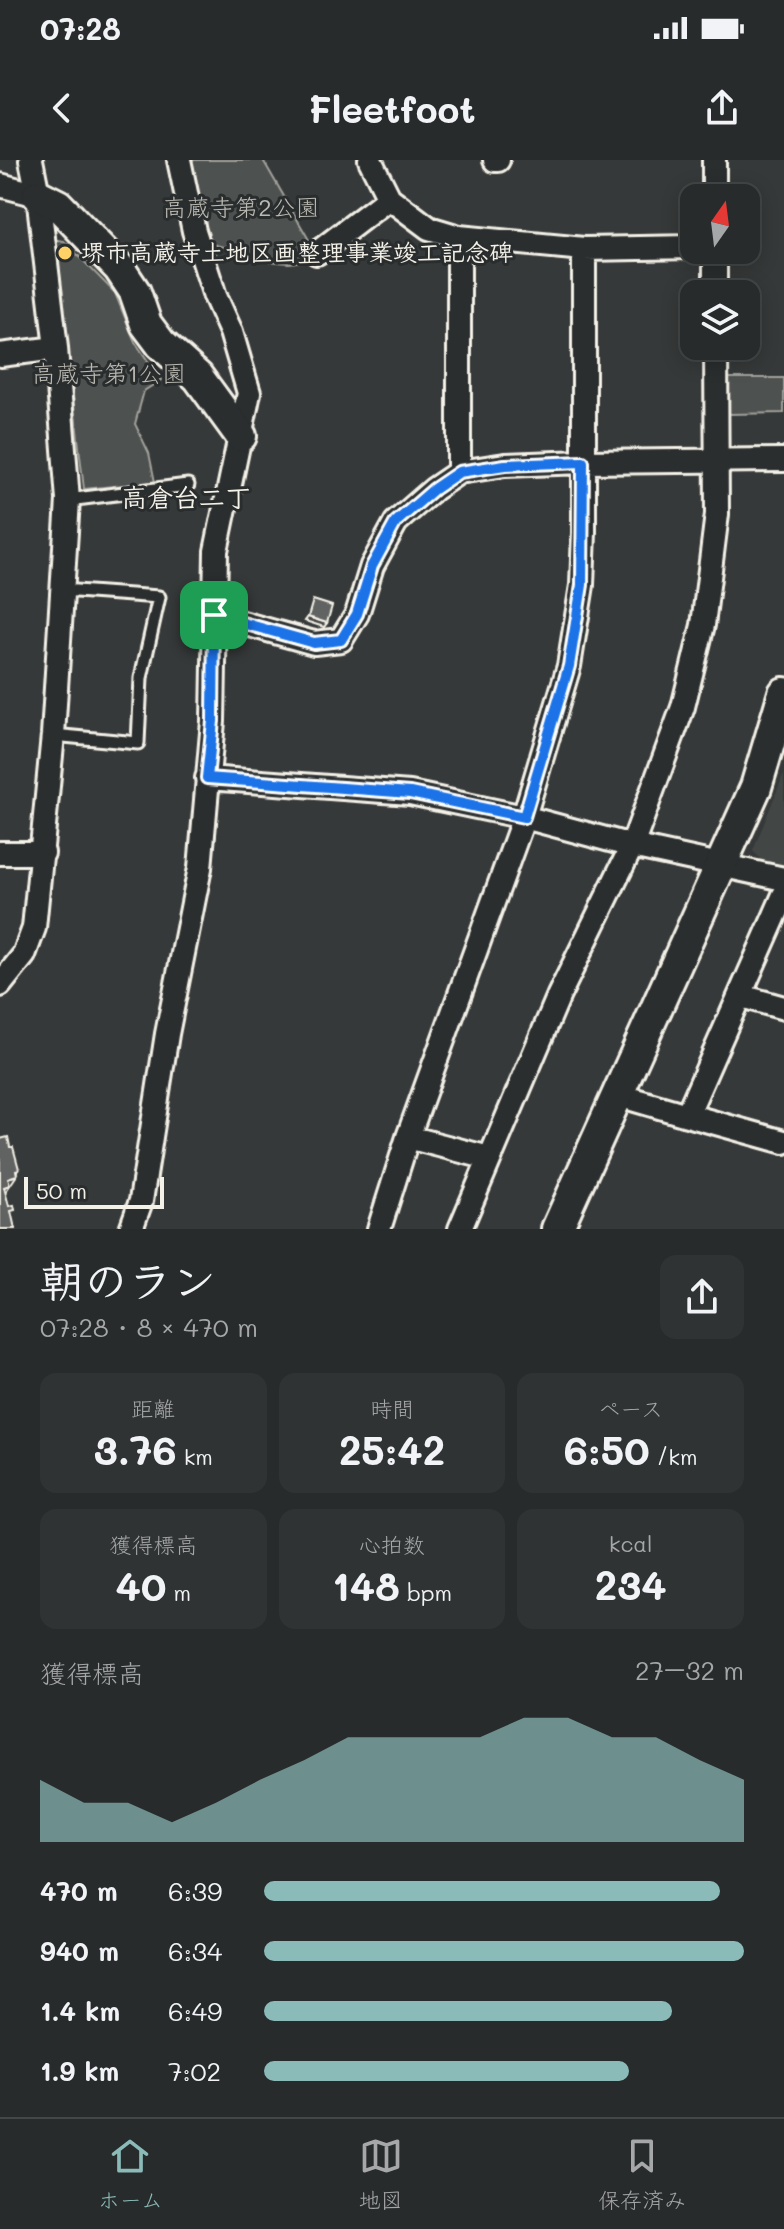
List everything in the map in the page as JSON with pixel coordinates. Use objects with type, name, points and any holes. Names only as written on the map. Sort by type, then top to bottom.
[{"type":"street","points":[[0,985],[24,955],[34,928],[53,735],[68,500],[56,348],[31,160]]},
{"type":"street","points":[[131,1229],[141,1201],[167,1034],[200,868],[213,721],[216,551],[249,393],[231,332],[215,296],[194,231],[179,160]]},
{"type":"street","points":[[370,160],[389,198],[429,228],[459,237],[584,249],[680,247]]},
{"type":"street","points":[[714,160],[714,184]]},
{"type":"street","points":[[0,185],[38,195],[58,205],[119,268],[135,292],[146,324],[161,344],[198,377],[241,436]]},
{"type":"street","points":[[317,253],[389,198]]},
{"type":"street","points":[[459,237],[459,472]]},
{"type":"street","points":[[379,1229],[408,1137],[524,817],[569,666],[582,585],[584,249]]},
{"type":"street","points":[[0,355],[56,348]]},
{"type":"street","points":[[460,1229],[559,995],[632,846],[683,707],[703,625],[717,514],[716,360]]},
{"type":"street","points":[[214,615],[314,643],[341,640],[357,614],[372,566],[396,522],[459,472],[505,465],[583,462],[784,460]]},
{"type":"street","points":[[557,1229],[756,787],[784,693]]},
{"type":"street","points":[[207,778],[410,793],[784,879]]},
{"type":"street","points":[[0,853],[43,853]]},
{"type":"street","points":[[687,1115],[784,895]]},
{"type":"street","points":[[741,996],[784,1008]]},
{"type":"street","points":[[618,1095],[784,1142]]},
{"type":"street","points":[[408,1137],[489,1158]]},
{"type":"lane","points":[[68,500],[188,485]]},
{"type":"lane","points":[[53,735],[138,743],[141,678],[159,597],[62,590]]},
{"type":"shaded area","points":[[784,773],[784,867],[765,863],[753,851]]},
{"type":"green space","name":"高蔵寺第2公園","points":[[187,160],[263,160],[320,259],[289,263],[267,261],[208,243]]},
{"type":"green space","name":"高蔵寺第1公園","points":[[64,241],[115,293],[135,342],[161,380],[144,391],[135,424],[149,453],[155,482],[84,489],[52,243]]},
{"type":"green space","points":[[727,378],[784,378],[784,413],[727,414]]},
{"type":"building","points":[[313,600],[332,606],[327,623],[308,617]]},
{"type":"building","points":[[8,1137],[19,1169],[16,1170],[17,1175],[8,1178],[10,1185],[4,1187],[9,1206],[14,1205],[15,1210],[11,1211],[15,1229],[0,1229],[0,1139]]},
{"type":"place","name":"堺市高蔵寺土地区画整理事業竣工記念碑","points":[[65,253]]},
{"type":"district","name":"高倉台二丁","points":[[186,498]]},
{"type":"route","points":[[583,462],[582,585],[569,666],[524,817],[410,793],[207,778],[213,721],[214,615],[314,643],[341,640],[357,614],[372,566],[396,522],[434,489],[459,472],[505,465],[583,462]]}]
